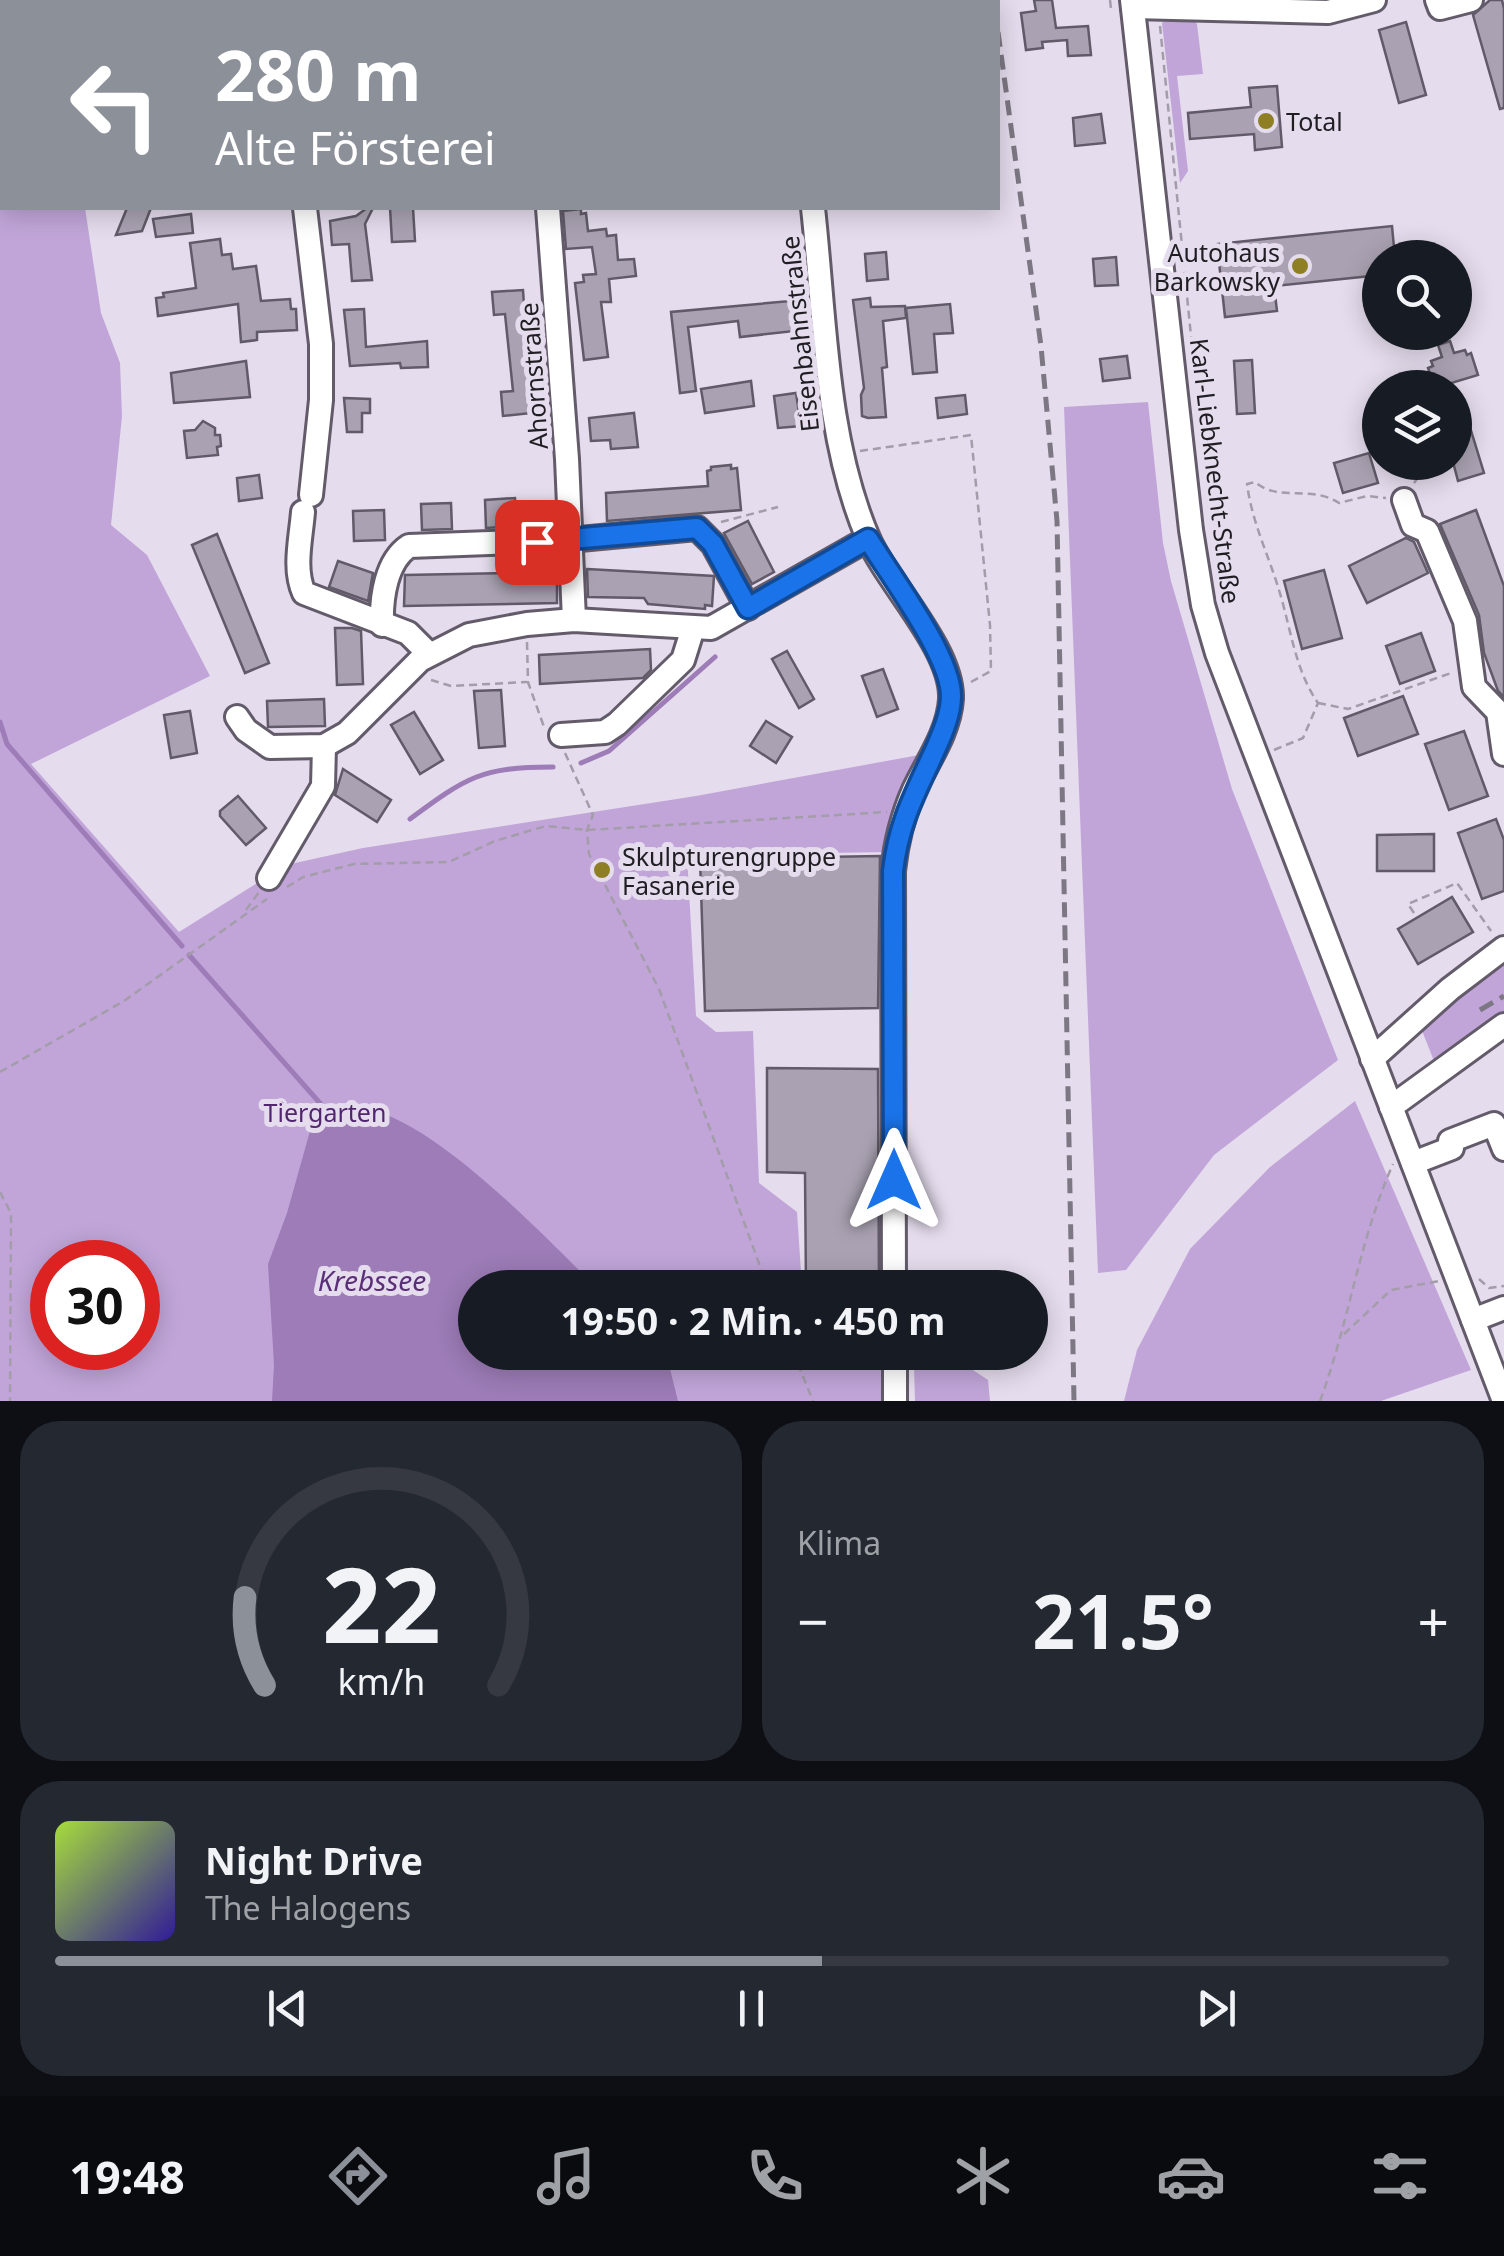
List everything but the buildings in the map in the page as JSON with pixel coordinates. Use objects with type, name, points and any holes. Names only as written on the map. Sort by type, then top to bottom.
[{"type":"street","points":[[1139,4],[1242,5],[1328,12],[1374,0]]},
{"type":"street","points":[[1437,0],[1440,8],[1471,0]]},
{"type":"street","name":"Karl-Liebknecht-Straße","points":[[1139,4],[1191,530],[1203,605],[1217,653],[1391,1107],[1405,1159],[1504,1401]]},
{"type":"street","points":[[305,210],[321,344],[321,400],[299,581],[304,593],[408,633],[420,661]]},
{"type":"street","name":"Ahornstraße","points":[[548,210],[567,458],[574,620]]},
{"type":"street","name":"Eisenbahnstraße","points":[[813,210],[841,454],[868,539],[928,636],[950,683]]},
{"type":"street","points":[[1404,500],[1413,525],[1426,530],[1465,620],[1474,687],[1498,712],[1504,754]]},
{"type":"street","points":[[382,624],[390,566],[398,553],[409,546],[569,540],[697,528],[713,544],[748,608]]},
{"type":"street","points":[[237,717],[246,730],[270,747],[324,746],[347,733],[420,661],[469,635],[574,620],[711,628],[868,539]]},
{"type":"street","points":[[561,734],[605,732],[617,724],[683,660],[692,628]]},
{"type":"street","points":[[894,1270],[893,871],[897,836],[949,712],[950,683]]},
{"type":"street","points":[[268,878],[323,786],[324,746]]},
{"type":"street","points":[[1372,1059],[1503,948]]},
{"type":"street","points":[[1391,1107],[1504,1025]]},
{"type":"street","points":[[1405,1159],[1452,1148],[1450,1141],[1494,1124],[1504,1149]]},
{"type":"street","points":[[1473,1320],[1504,1308]]},
{"type":"street","points":[[895,1370],[896,1401]]},
{"type":"path","points":[[1139,4],[1160,25],[1193,357]]},
{"type":"path","points":[[841,454],[972,435],[991,670],[975,682],[950,683]]},
{"type":"path","points":[[1417,480],[1404,500],[1368,496],[1339,503],[1324,493],[1266,492],[1255,482],[1248,484],[1252,519],[1280,593],[1302,681],[1318,703],[1348,709],[1471,665]]},
{"type":"path","points":[[697,528],[778,507]]},
{"type":"path","points":[[420,661],[417,674],[451,686],[528,682]]},
{"type":"path","points":[[1273,750],[1303,738],[1318,703]]},
{"type":"path","points":[[0,1072],[124,1002],[245,911],[303,878],[354,864],[448,862],[495,840],[546,826],[587,830],[906,811]]},
{"type":"path","points":[[587,830],[590,854],[659,989],[761,1270]]},
{"type":"path","points":[[245,911],[268,878]]},
{"type":"path","points":[[1414,913],[1408,904],[1457,883],[1503,948]]},
{"type":"path","points":[[1320,1401],[1342,1336],[1376,1200],[1405,1159]]},
{"type":"path","points":[[0,1192],[11,1213],[10,1401]]},
{"type":"path","points":[[1472,1267],[1488,1288],[1504,1286]]},
{"type":"path","points":[[1342,1336],[1391,1290],[1440,1281]]},
{"type":"path","points":[[800,1370],[813,1401]]},
{"type":"green space","points":[[1166,19],[1193,19],[1197,24],[1203,74],[1177,76],[1188,171],[1180,183],[1162,23]]},
{"type":"green space","name":"Tiergarten","points":[[0,210],[85,210],[101,313],[120,363],[122,416],[111,525],[147,555],[210,676],[31,764],[179,932],[286,865],[363,848],[696,796],[919,755],[894,804],[889,852],[687,855],[696,1016],[716,1032],[753,1031],[759,1183],[797,1212],[801,1270],[458,1270],[458,1370],[886,1370],[886,1401],[0,1401]]},
{"type":"green space","points":[[1148,402],[1163,543],[1171,581],[1232,789],[1338,1060],[1214,1155],[1126,1270],[1098,1273],[1064,407]]},
{"type":"green space","points":[[1504,962],[1504,1013],[1434,1061],[1421,1028]]},
{"type":"green space","points":[[1355,1101],[1471,1370],[1381,1401],[1124,1401],[1137,1350],[1190,1249],[1270,1167]]},
{"type":"green space","points":[[914,1370],[973,1370],[988,1380],[990,1401],[915,1401]]},
{"type":"water","name":"Krebssee","points":[[323,1105],[370,1109],[398,1120],[490,1185],[579,1270],[458,1270],[458,1370],[670,1370],[678,1401],[272,1401],[274,1365],[268,1264],[312,1124]]},
{"type":"waterway","points":[[581,763],[609,751],[715,657]]},
{"type":"waterway","points":[[0,722],[7,744],[182,946]]},
{"type":"waterway","points":[[410,819],[476,777],[508,769],[553,767]]},
{"type":"waterway","points":[[189,955],[326,1110]]},
{"type":"railway","points":[[1000,47],[1041,346],[1057,521],[1074,1401]]},
{"type":"railway","points":[[1480,1010],[1504,996]]},
{"type":"place","name":"Total","points":[[1266,121]]},
{"type":"place","name":"Autohaus Barkowsky","points":[[1300,266]]},
{"type":"place","name":"Skulpturengruppe Fasanerie","points":[[602,870]]},
{"type":"route","points":[[537,542],[697,528],[713,544],[748,608],[868,539],[928,636],[950,683],[951,698],[937,746],[914,790],[897,836],[893,871],[894,1180]]}]
